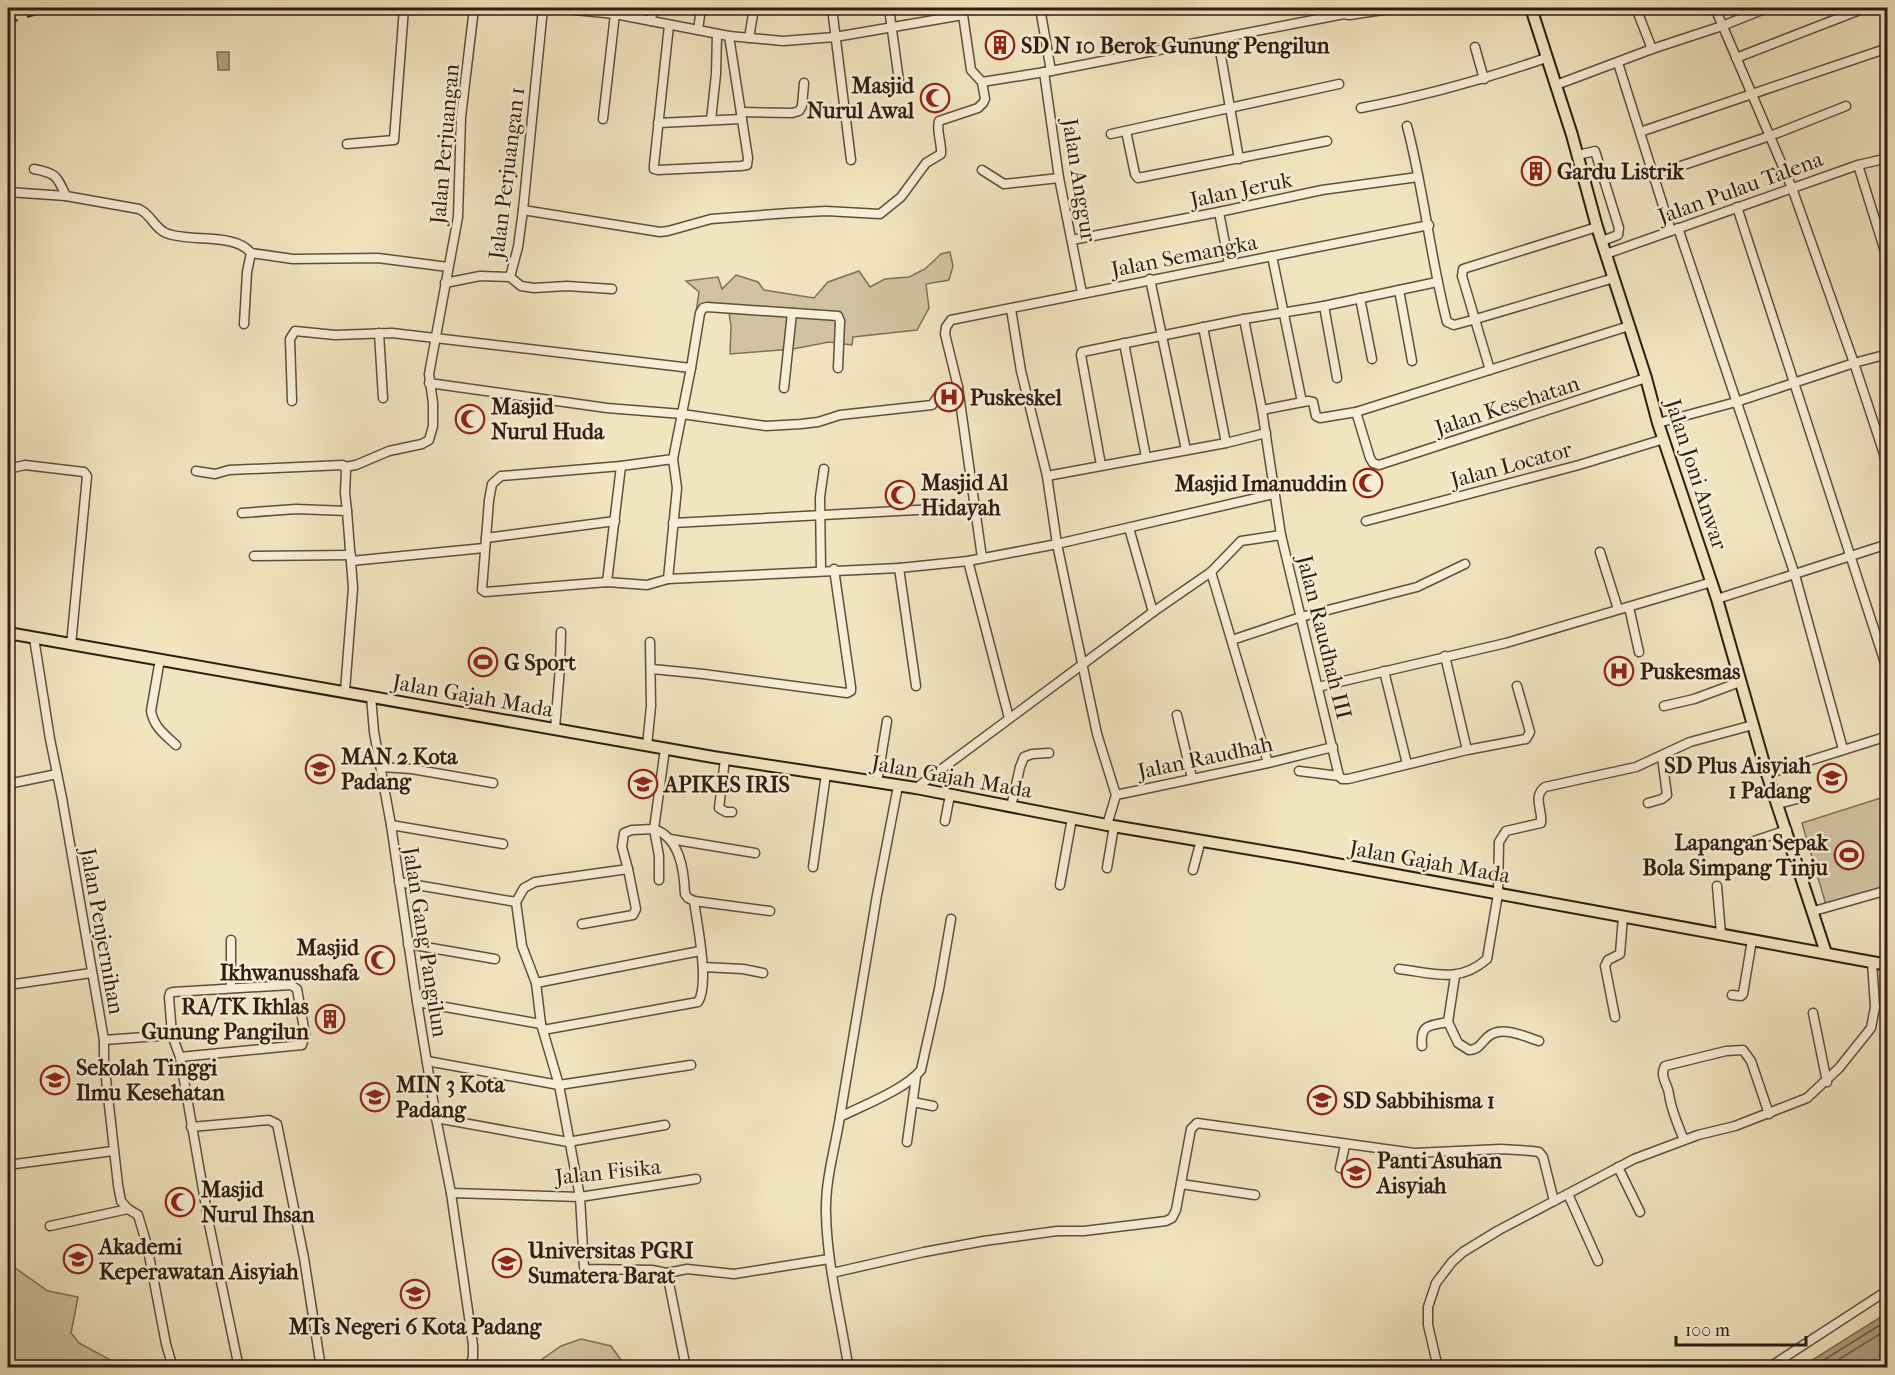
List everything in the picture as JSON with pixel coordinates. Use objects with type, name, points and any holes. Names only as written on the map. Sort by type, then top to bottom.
[{"type":"main road","name":"Jalan Joni Anwar","points":[[1531,8],[1578,155],[1658,423],[1712,582],[1767,774],[1826,953]]},
{"type":"main road","name":"Jalan Gajah Mada","points":[[8,633],[647,746],[916,788],[1887,965]]},
{"type":"street","points":[[347,144],[394,140],[404,8]]},
{"type":"street","name":"Jalan Perjuangan","points":[[345,467],[356,465],[389,451],[422,444],[429,440],[433,426],[433,403],[429,384],[435,338],[458,217],[461,117],[474,8]]},
{"type":"street","name":"Jalan Perjuangan 1","points":[[445,283],[480,276],[510,277],[518,247],[523,210],[543,8]]},
{"type":"street","points":[[523,210],[668,231],[711,219],[826,211],[880,214],[901,197],[926,163],[941,154],[942,147],[937,126],[939,121],[978,108],[985,99],[982,82],[971,70],[963,11],[892,28],[835,37],[783,41],[729,36],[615,14],[555,8]]},
{"type":"street","points":[[651,21],[653,8]]},
{"type":"street","points":[[698,30],[701,8]]},
{"type":"street","points":[[749,38],[754,8]]},
{"type":"street","points":[[832,8],[851,160]]},
{"type":"street","points":[[889,8],[899,81]]},
{"type":"street","name":"Jalan Anggur","points":[[1041,8],[1059,178],[1082,293]]},
{"type":"street","points":[[982,82],[1344,14],[1397,8]]},
{"type":"street","points":[[1636,8],[1652,49]]},
{"type":"street","points":[[1715,8],[1792,188],[1854,363],[1887,466]]},
{"type":"street","points":[[1556,85],[1767,8]]},
{"type":"street","points":[[1736,58],[1865,8]]},
{"type":"street","points":[[603,119],[615,14]]},
{"type":"street","points":[[669,25],[654,169],[747,165],[748,158],[729,36]]},
{"type":"street","points":[[711,120],[717,34]]},
{"type":"street","points":[[1218,39],[1239,159]]},
{"type":"street","points":[[1474,47],[1484,79]]},
{"type":"street","points":[[1640,132],[1887,48]]},
{"type":"street","points":[[1361,108],[1414,98],[1484,79],[1546,58]]},
{"type":"street","points":[[1618,63],[1654,175],[1736,402],[1795,575],[1843,749]]},
{"type":"street","points":[[658,123],[792,113],[799,111],[802,106],[804,82]]},
{"type":"street","points":[[1111,134],[1340,84]]},
{"type":"street","points":[[1654,175],[1770,136],[1846,106]]},
{"type":"street","points":[[1407,126],[1447,322],[1454,325],[1476,320],[1614,278]]},
{"type":"street","points":[[1126,131],[1135,174],[1138,178],[1327,141]]},
{"type":"street","points":[[1578,155],[1596,151],[1619,228],[1618,235],[1602,241]]},
{"type":"street","name":"Jalan Pulau Talena","points":[[1606,254],[1858,165],[1887,158]]},
{"type":"street","points":[[1858,165],[1887,261]]},
{"type":"street","points":[[34,169],[48,172],[58,178],[66,196]]},
{"type":"street","points":[[982,170],[1005,184],[1059,178]]},
{"type":"street","name":"Jalan Jeruk","points":[[1072,240],[1219,213],[1322,190],[1418,177]]},
{"type":"street","points":[[8,192],[66,196],[139,208],[168,234],[235,242],[247,248],[251,253],[293,259],[378,258],[448,267]]},
{"type":"street","points":[[1737,207],[1887,672]]},
{"type":"street","points":[[1219,213],[1228,264]]},
{"type":"street","name":"Jalan Semangka","points":[[958,387],[945,334],[948,322],[951,320],[1429,225]]},
{"type":"street","points":[[1490,370],[1462,276],[1463,269],[1598,227]]},
{"type":"street","points":[[244,324],[247,272],[251,253]]},
{"type":"street","points":[[1272,256],[1302,402]]},
{"type":"street","points":[[510,277],[522,286],[534,288],[567,286],[612,289]]},
{"type":"street","points":[[1150,279],[1186,450]]},
{"type":"street","points":[[1101,465],[1082,351],[1324,306],[1437,282]]},
{"type":"street","points":[[1399,290],[1412,361]]},
{"type":"street","points":[[1360,298],[1372,359]]},
{"type":"street","points":[[1324,306],[1337,378]]},
{"type":"street","points":[[668,579],[677,488],[673,459],[700,313],[703,308],[835,315],[839,318],[838,368]]},
{"type":"street","points":[[1011,309],[1021,371],[1047,476],[1057,544],[1097,734],[1116,795]]},
{"type":"street","points":[[784,388],[792,313]]},
{"type":"street","name":"Jalan Raudhah III","points":[[1245,319],[1266,433],[1281,535],[1340,776]]},
{"type":"street","points":[[1262,410],[1311,401],[1316,416],[1320,418],[1356,412],[1629,326]]},
{"type":"street","points":[[1203,327],[1226,442]]},
{"type":"street","points":[[292,401],[290,339],[294,332],[335,335],[379,333],[435,338],[691,368]]},
{"type":"street","points":[[379,333],[383,398]]},
{"type":"street","points":[[1124,343],[1146,457]]},
{"type":"street","points":[[1658,423],[1736,402],[1887,354]]},
{"type":"street","name":"Jalan Kesehatan","points":[[1356,412],[1372,463],[1379,465],[1646,378]]},
{"type":"street","points":[[429,384],[607,408],[682,414],[766,426],[818,422],[840,415],[932,405],[941,392],[958,387],[982,558]]},
{"type":"street","points":[[1047,476],[1266,433]]},
{"type":"street","name":"Jalan Locator","points":[[1366,521],[1580,465],[1664,439]]},
{"type":"street","points":[[673,459],[621,466],[501,476],[492,484],[481,587],[485,592],[607,582],[647,585],[668,579],[834,569],[900,568],[968,561],[1057,544],[1274,494]]},
{"type":"street","points":[[8,469],[30,465],[84,472],[87,476],[71,645]]},
{"type":"street","points":[[196,471],[215,474],[229,470],[339,465],[345,467],[353,588],[345,692]]},
{"type":"street","points":[[607,582],[621,466]]},
{"type":"street","points":[[821,571],[820,497],[824,469]]},
{"type":"street","points":[[673,523],[974,507]]},
{"type":"street","points":[[242,513],[296,509],[347,511]]},
{"type":"street","points":[[486,538],[615,521]]},
{"type":"street","points":[[1129,528],[1153,612]]},
{"type":"street","points":[[916,788],[1153,612],[1211,572],[1241,541],[1281,535]]},
{"type":"street","points":[[1717,599],[1887,544]]},
{"type":"street","points":[[255,556],[351,558],[484,548]]},
{"type":"street","points":[[1600,552],[1618,609]]},
{"type":"street","points":[[968,561],[1009,718]]},
{"type":"street","points":[[1232,640],[1301,617],[1417,587],[1465,564]]},
{"type":"street","points":[[900,568],[916,686]]},
{"type":"street","points":[[651,669],[847,693],[851,691],[834,569]]},
{"type":"street","points":[[1211,572],[1268,763]]},
{"type":"street","points":[[1318,687],[1506,643],[1712,582]]},
{"type":"street","points":[[1629,607],[1639,652]]},
{"type":"street","points":[[555,729],[561,632]]},
{"type":"street","name":"Jalan Penjernihan","points":[[34,638],[104,1040],[172,1035]]},
{"type":"street","points":[[647,746],[650,642]]},
{"type":"street","points":[[1445,656],[1467,750]]},
{"type":"street","points":[[160,659],[151,711],[156,728],[176,745]]},
{"type":"street","points":[[1384,671],[1407,764]]},
{"type":"street","points":[[1664,706],[1694,699],[1740,682]]},
{"type":"street","points":[[1299,771],[1348,779],[1467,750],[1526,739],[1530,732],[1517,686]]},
{"type":"street","name":"Jalan Gang Pangilun","points":[[371,696],[374,732],[391,825],[417,1002],[451,1193],[473,1345],[473,1357],[469,1368]]},
{"type":"street","points":[[1177,715],[1191,778]]},
{"type":"street","points":[[877,783],[887,721]]},
{"type":"street","points":[[1399,969],[1455,976],[1470,971],[1487,959],[1498,894],[1500,838],[1506,831],[1541,823],[1537,796],[1539,791],[1545,787],[1636,767],[1662,757],[1690,742],[1753,725]]},
{"type":"street","points":[[1767,774],[1887,736]]},
{"type":"street","name":"Jalan Raudhah","points":[[1107,868],[1116,795],[1333,747]]},
{"type":"street","points":[[659,880],[659,856],[654,829],[665,749]]},
{"type":"street","points":[[1011,807],[1024,757],[1049,753]]},
{"type":"street","points":[[1647,802],[1662,799],[1667,795],[1662,757]]},
{"type":"street","points":[[725,759],[720,808],[726,812],[732,812]]},
{"type":"street","points":[[381,767],[493,783]]},
{"type":"street","points":[[8,784],[57,774]]},
{"type":"street","points":[[813,867],[826,774]]},
{"type":"street","points":[[875,1368],[848,1365],[829,1259],[825,1211],[877,895],[898,786]]},
{"type":"street","points":[[945,821],[950,795]]},
{"type":"street","points":[[1778,804],[1801,798]]},
{"type":"street","points":[[1060,885],[1072,818]]},
{"type":"street","points":[[391,825],[503,844]]},
{"type":"street","points":[[582,924],[633,915],[636,909],[622,847],[624,833],[632,830],[654,829],[670,839],[680,859],[685,894],[688,898],[694,901],[770,911]]},
{"type":"street","points":[[1751,842],[1786,830]]},
{"type":"street","points":[[670,839],[755,853]]},
{"type":"street","points":[[1192,870],[1201,840]]},
{"type":"street","points":[[628,869],[535,882],[524,888],[516,902],[524,954],[536,983],[542,1027],[559,1085],[580,1197],[582,1246],[586,1268],[667,1273],[687,1269],[734,1274],[829,1259]]},
{"type":"street","points":[[399,882],[516,902]]},
{"type":"street","points":[[1717,886],[1721,934]]},
{"type":"street","points":[[1814,911],[1887,890]]},
{"type":"street","points":[[417,1002],[542,1027],[698,1002],[702,996],[703,967],[694,901]]},
{"type":"street","points":[[1615,1017],[1605,964],[1620,954],[1623,917]]},
{"type":"street","points":[[907,1142],[916,1077],[923,1065],[951,919]]},
{"type":"street","points":[[231,940],[231,988]]},
{"type":"street","points":[[1732,995],[1741,996],[1743,994],[1752,940]]},
{"type":"street","points":[[408,944],[495,959]]},
{"type":"street","points":[[536,983],[700,951]]},
{"type":"street","points":[[1438,1368],[1430,1339],[1428,1316],[1433,1290],[1439,1277],[1463,1251],[1618,1167],[1647,1154],[1769,1114],[1808,1098],[1827,1082],[1871,1028],[1875,1007],[1872,962]]},
{"type":"street","points":[[703,967],[743,969],[763,973]]},
{"type":"street","points":[[8,985],[91,972]]},
{"type":"street","points":[[1455,976],[1448,1022],[1458,1042],[1469,1050],[1477,1048],[1490,1035],[1498,1032],[1539,1041]]},
{"type":"street","points":[[180,1057],[297,1046],[304,1043],[305,1034],[297,989],[293,985],[170,993],[172,1035],[180,1057],[191,1127],[239,1368]]},
{"type":"street","points":[[1814,1012],[1827,1082]]},
{"type":"street","points":[[1422,1046],[1423,1029],[1427,1026],[1448,1022]]},
{"type":"street","points":[[104,1040],[113,1151],[121,1201],[140,1217],[154,1291],[173,1368]]},
{"type":"street","points":[[1684,1140],[1670,1105],[1663,1075],[1665,1066],[1726,1051],[1743,1050],[1751,1061],[1769,1114]]},
{"type":"street","points":[[427,1061],[559,1085],[691,1065]]},
{"type":"street","points":[[840,1117],[916,1077]]},
{"type":"street","points":[[913,1102],[933,1106]]},
{"type":"street","points":[[436,1118],[568,1142],[665,1125]]},
{"type":"street","points":[[191,1127],[269,1120],[277,1124],[304,1258],[321,1368]]},
{"type":"street","points":[[832,1273],[984,1241],[1057,1231],[1084,1231],[1166,1221],[1172,1218],[1176,1210],[1191,1129],[1197,1123],[1414,1153],[1501,1149],[1539,1152],[1543,1157],[1554,1201]]},
{"type":"street","points":[[1340,1168],[1345,1145]]},
{"type":"street","points":[[8,1165],[113,1151]]},
{"type":"street","points":[[1618,1167],[1640,1212]]},
{"type":"street","name":"Jalan Fisika","points":[[451,1193],[580,1197],[696,1179]]},
{"type":"street","points":[[1181,1184],[1255,1195]]},
{"type":"street","points":[[1568,1194],[1598,1261]]},
{"type":"street","points":[[50,1226],[128,1209]]},
{"type":"street","points":[[667,1273],[686,1368]]},
{"type":"street","points":[[1768,1368],[1887,1290]]},
{"type":"shaded area","points":[[950,252],[953,266],[949,280],[926,284],[929,308],[917,330],[853,337],[852,345],[829,342],[793,349],[730,354],[729,313],[711,310],[696,312],[699,292],[686,281],[718,277],[722,289],[736,275],[758,282],[764,290],[814,298],[828,282],[859,271],[870,287],[885,279],[909,277],[925,269],[941,254]]},
{"type":"shaded area","name":"Lapangan Sepak Bola Simpang Tinju","points":[[1887,796],[1887,888],[1826,905],[1802,823]]},
{"type":"shaded area","points":[[8,1263],[48,1291],[78,1297],[71,1333],[79,1343],[123,1367],[8,1367]]},
{"type":"shaded area","points":[[581,1339],[611,1346],[626,1367],[531,1367],[561,1346]]},
{"type":"water","points":[[217,52],[229,52],[229,70],[218,70]]},
{"type":"water","points":[[1887,1313],[1887,1367],[1801,1367]]},
{"type":"railway","points":[[8,23],[56,8]]},
{"type":"place","name":"SD N 10 Berok Gunung Pengilun","points":[[1000,45]]},
{"type":"place","name":"Masjid Nurul Awal","points":[[935,98]]},
{"type":"place","name":"Gardu Listrik","points":[[1536,171]]},
{"type":"place","name":"Puskeskel","points":[[949,397]]},
{"type":"place","name":"Masjid Nurul Huda","points":[[470,419]]},
{"type":"place","name":"Masjid Imanuddin","points":[[1368,483]]},
{"type":"place","name":"Masjid Al Hidayah","points":[[900,495]]},
{"type":"place","name":"G Sport","points":[[483,662]]},
{"type":"place","name":"Puskesmas","points":[[1619,671]]},
{"type":"place","name":"MAN 2 Kota Padang","points":[[320,769]]},
{"type":"place","name":"SD Plus Aisyiah 1 Padang","points":[[1832,778]]},
{"type":"place","name":"APIKES IRIS","points":[[643,784]]},
{"type":"place","name":"Lapangan Sepak Bola Simpang Tinju","points":[[1849,855]]},
{"type":"place","name":"Masjid Ikhwanusshafa","points":[[380,960]]},
{"type":"place","name":"RA/TK Ikhlas Gunung Pangilun","points":[[330,1019]]},
{"type":"place","name":"Sekolah Tinggi Ilmu Kesehatan","points":[[55,1080]]},
{"type":"place","name":"MIN 3 Kota Padang","points":[[375,1097]]},
{"type":"place","name":"SD Sabbihisma 1","points":[[1322,1100]]},
{"type":"place","name":"Panti Asuhan Aisyiah","points":[[1356,1173]]},
{"type":"place","name":"Masjid Nurul Ihsan","points":[[180,1202]]},
{"type":"place","name":"Akademi Keperawatan Aisyiah","points":[[78,1259]]},
{"type":"place","name":"Universitas PGRI Sumatera Barat","points":[[507,1263]]},
{"type":"place","name":"MTs Negeri 6 Kota Padang","points":[[415,1294]]}]
